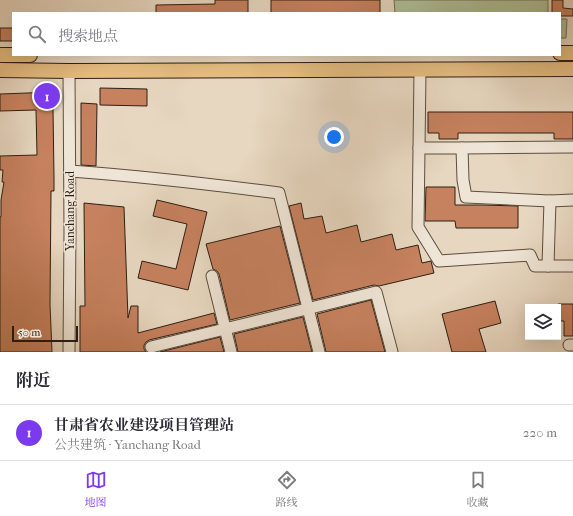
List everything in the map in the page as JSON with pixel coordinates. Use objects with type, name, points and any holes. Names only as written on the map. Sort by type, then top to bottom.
[{"type":"main road","points":[[561,53],[573,53]]},
{"type":"main road","points":[[0,55],[12,55]]},
{"type":"main road","points":[[0,70],[573,69]]},
{"type":"street","name":"Yanchang Road","points":[[68,70],[70,171],[69,352]]},
{"type":"street","points":[[420,70],[418,227],[439,261],[530,254],[535,266],[573,266]]},
{"type":"street","points":[[419,148],[573,147]]},
{"type":"street","points":[[462,148],[463,180],[466,197],[550,201],[573,200]]},
{"type":"street","points":[[70,171],[220,185],[278,193],[319,352]]},
{"type":"street","points":[[548,266],[550,201]]},
{"type":"street","points":[[212,276],[231,352]]},
{"type":"street","points":[[152,347],[376,292],[392,352]]},
{"type":"green space","points":[[394,0],[548,0],[548,12],[395,12]]},
{"type":"green space","points":[[561,19],[567,19],[566,38],[561,38]]},
{"type":"building","points":[[215,0],[248,0],[248,12],[156,12],[156,5],[215,4]]},
{"type":"building","points":[[271,0],[380,0],[380,12],[271,12]]},
{"type":"building","points":[[552,0],[563,0],[563,8],[573,9],[573,16],[561,16],[561,12],[552,12]]},
{"type":"building","points":[[0,28],[12,28],[12,41],[0,41]]},
{"type":"building","points":[[100,88],[147,89],[147,106],[100,105]]},
{"type":"building","points":[[54,92],[54,191],[51,191],[50,305],[52,352],[0,352],[0,217],[4,182],[2,182],[3,170],[0,170],[0,156],[37,155],[36,110],[0,111],[0,94]]},
{"type":"building","points":[[81,103],[97,104],[96,166],[81,165]]},
{"type":"building","points":[[428,112],[573,112],[573,139],[554,139],[554,133],[458,133],[458,139],[439,139],[439,133],[428,133]]},
{"type":"building","points":[[426,187],[455,187],[455,205],[518,206],[518,228],[456,228],[455,221],[425,221]]},
{"type":"building","points":[[157,200],[207,212],[188,290],[138,278],[142,261],[176,269],[187,224],[153,216]]},
{"type":"building","points":[[84,203],[124,207],[128,318],[131,306],[138,306],[138,333],[214,313],[217,324],[149,340],[144,345],[146,352],[80,352],[80,306],[85,306]]},
{"type":"building","points":[[301,203],[304,219],[322,216],[326,233],[357,225],[361,242],[392,234],[396,250],[418,245],[422,263],[431,261],[434,273],[379,286],[374,285],[313,300],[289,206]]},
{"type":"building","points":[[280,226],[300,303],[230,320],[219,274],[213,269],[206,244]]},
{"type":"building","points":[[371,300],[385,352],[326,352],[317,314]]},
{"type":"building","points":[[495,301],[501,323],[479,329],[486,352],[452,352],[442,314]]},
{"type":"building","points":[[561,304],[573,304],[573,336],[564,336],[564,321],[561,321]]},
{"type":"building","points":[[303,317],[312,352],[238,352],[234,334]]},
{"type":"building","points":[[220,337],[224,352],[160,352]]},
{"type":"place","name":"甘肃省农业建设项目管理站","points":[[47,96]]}]
